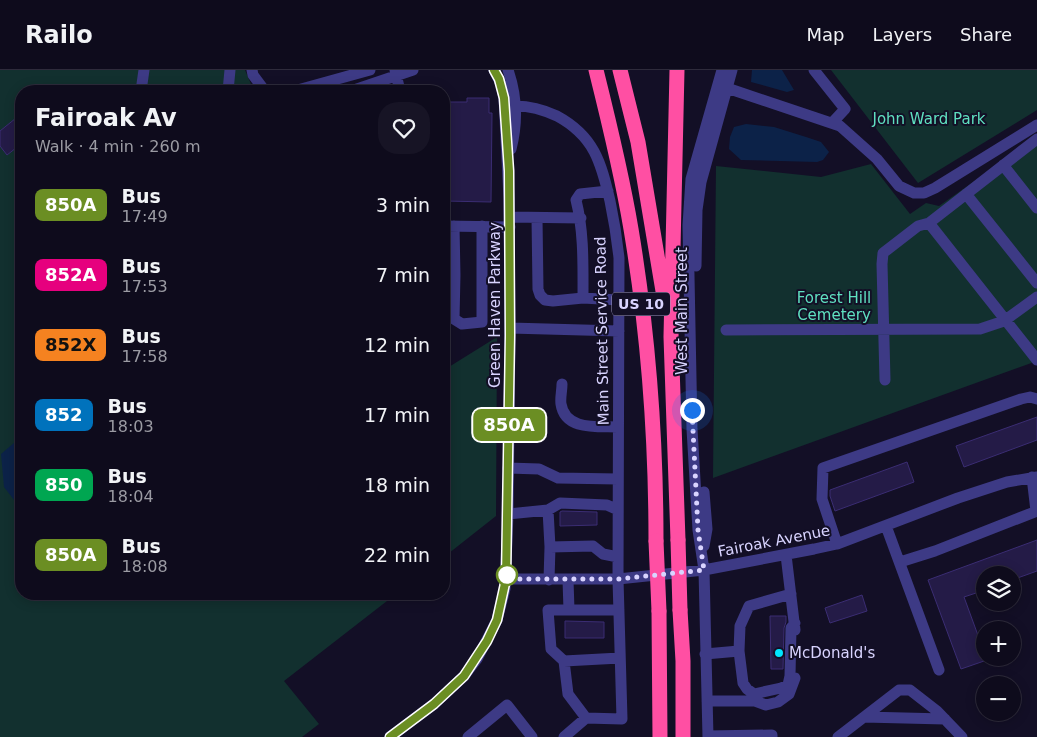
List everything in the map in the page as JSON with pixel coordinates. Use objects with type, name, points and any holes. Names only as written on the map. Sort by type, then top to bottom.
[{"type":"highway","name":"US 10","points":[[596,70],[631,227],[639,287],[653,437],[659,612],[660,737]]},
{"type":"highway","name":"US 10","points":[[620,70],[638,142],[670,336],[683,661],[683,737]]},
{"type":"highway","points":[[670,336],[677,70]]},
{"type":"street","points":[[142,85],[144,70]]},
{"type":"street","points":[[229,85],[230,70]]},
{"type":"street","points":[[252,70],[253,75],[260,85]]},
{"type":"street","points":[[316,85],[370,70]]},
{"type":"street","points":[[366,85],[396,73],[413,70]]},
{"type":"street","points":[[494,70],[499,79],[504,98],[508,158]]},
{"type":"street","points":[[508,70],[516,106],[514,135],[508,158]]},
{"type":"street","name":"West Main Street","points":[[722,70],[723,87]]},
{"type":"street","name":"West Main Street","points":[[708,736],[704,570],[698,530],[692,429],[688,225],[691,179],[723,87],[732,70]]},
{"type":"street","points":[[814,70],[845,109],[832,124]]},
{"type":"street","points":[[723,87],[840,126],[877,159],[899,186],[914,193],[924,193],[935,188],[1037,125]]},
{"type":"street","name":"Main Street Service Road","points":[[516,106],[526,106],[546,111],[572,124],[586,137],[598,158],[604,174],[616,232],[619,258],[618,579],[622,719],[586,718]]},
{"type":"street","points":[[885,380],[883,253],[918,226],[929,223],[1037,139]]},
{"type":"street","name":"Green Haven Parkway","points":[[390,737],[434,704],[464,676],[487,641],[497,620],[506,579],[510,328],[508,158]]},
{"type":"street","points":[[1003,166],[1037,208]]},
{"type":"street","points":[[583,298],[581,218],[576,200],[578,196],[585,193],[608,191]]},
{"type":"street","points":[[966,194],[1037,283]]},
{"type":"street","points":[[450,226],[482,226],[537,218],[581,218]]},
{"type":"street","points":[[537,218],[538,288],[540,295],[546,300],[552,301],[583,298],[619,300]]},
{"type":"street","points":[[929,223],[1004,321],[1037,360]]},
{"type":"street","points":[[450,285],[454,319],[462,324],[482,322],[482,226]]},
{"type":"street","points":[[726,330],[980,329],[1004,321],[1037,297]]},
{"type":"street","points":[[510,328],[619,331]]},
{"type":"street","points":[[562,384],[561,404],[565,415],[572,422],[581,425],[618,427]]},
{"type":"street","points":[[837,544],[822,499],[823,468],[1021,398],[1030,397],[1037,399]]},
{"type":"street","points":[[508,468],[539,469],[558,478],[618,479]]},
{"type":"street","points":[[900,562],[936,551],[1036,511],[1034,477]]},
{"type":"street","name":"Fairoak Avenue","points":[[506,579],[618,579],[704,570],[786,555],[837,544],[1007,482],[1034,477]]},
{"type":"street","points":[[508,514],[548,510],[560,503],[607,505],[618,510]]},
{"type":"street","points":[[548,510],[549,580]]},
{"type":"street","points":[[886,526],[939,670]]},
{"type":"street","points":[[550,547],[593,546],[603,554],[618,557]]},
{"type":"street","points":[[707,701],[755,701],[766,705],[778,702],[790,694],[795,677],[795,623],[786,555]]},
{"type":"street","points":[[568,580],[569,610]]},
{"type":"street","points":[[791,594],[750,606],[740,626],[739,651],[743,683],[754,694],[781,688],[788,684],[790,676],[790,628],[795,623]]},
{"type":"street","points":[[564,737],[586,718],[568,694],[564,661],[551,649],[548,610],[619,610]]},
{"type":"street","points":[[705,654],[739,651]]},
{"type":"street","points":[[564,661],[620,658]]},
{"type":"street","points":[[838,737],[899,690],[910,690],[945,719],[962,737]]},
{"type":"street","points":[[468,737],[507,705],[532,737]]},
{"type":"street","points":[[864,717],[945,719]]},
{"type":"street","points":[[708,736],[772,735],[772,737]]},
{"type":"green space","points":[[0,70],[245,70],[251,85],[15,85],[15,600],[388,600],[284,681],[319,724],[302,737],[0,737]]},
{"type":"green space","name":"John Ward Park","points":[[831,70],[1037,70],[1037,110],[918,183]]},
{"type":"green space","name":"Forest Hill Cemetery","points":[[1037,137],[1037,361],[713,478],[716,166],[821,177],[871,164],[910,214],[926,203],[939,206]]},
{"type":"green space","points":[[497,337],[496,516],[450,552],[450,366]]},
{"type":"water","points":[[752,70],[782,70],[794,90],[787,92],[751,82]]},
{"type":"water","points":[[746,124],[774,127],[821,142],[829,152],[823,160],[817,162],[741,160],[729,149],[730,137],[734,127]]},
{"type":"water","points":[[15,442],[15,501],[4,487],[1,454]]},
{"type":"building","points":[[467,98],[489,98],[489,113],[492,113],[491,202],[450,201],[450,102],[467,102]]},
{"type":"building","points":[[15,119],[15,149],[7,155],[0,146],[0,131]]},
{"type":"building","points":[[1037,417],[1037,440],[964,467],[956,446]]},
{"type":"building","points":[[907,462],[914,482],[835,511],[830,490]]},
{"type":"building","points":[[560,512],[597,512],[597,525],[560,526]]},
{"type":"building","points":[[1037,540],[1037,571],[1021,577],[1021,566],[976,566],[976,593],[964,597],[976,630],[976,664],[961,669],[928,580]]},
{"type":"building","points":[[862,595],[867,611],[830,623],[825,608]]},
{"type":"building","name":"McDonald's","points":[[770,616],[786,616],[783,669],[771,669]]},
{"type":"building","points":[[565,621],[604,622],[604,638],[565,638]]},
{"type":"bus line","name":"850A","points":[[390,737],[434,704],[464,676],[477,659],[497,620],[506,579],[510,335],[509,171],[504,98],[501,84],[494,70]]},
{"type":"place","name":"McDonald's","points":[[779,653]]},
{"type":"route","points":[[507,575],[506,579],[618,579],[704,570],[698,530],[692,410]]}]
